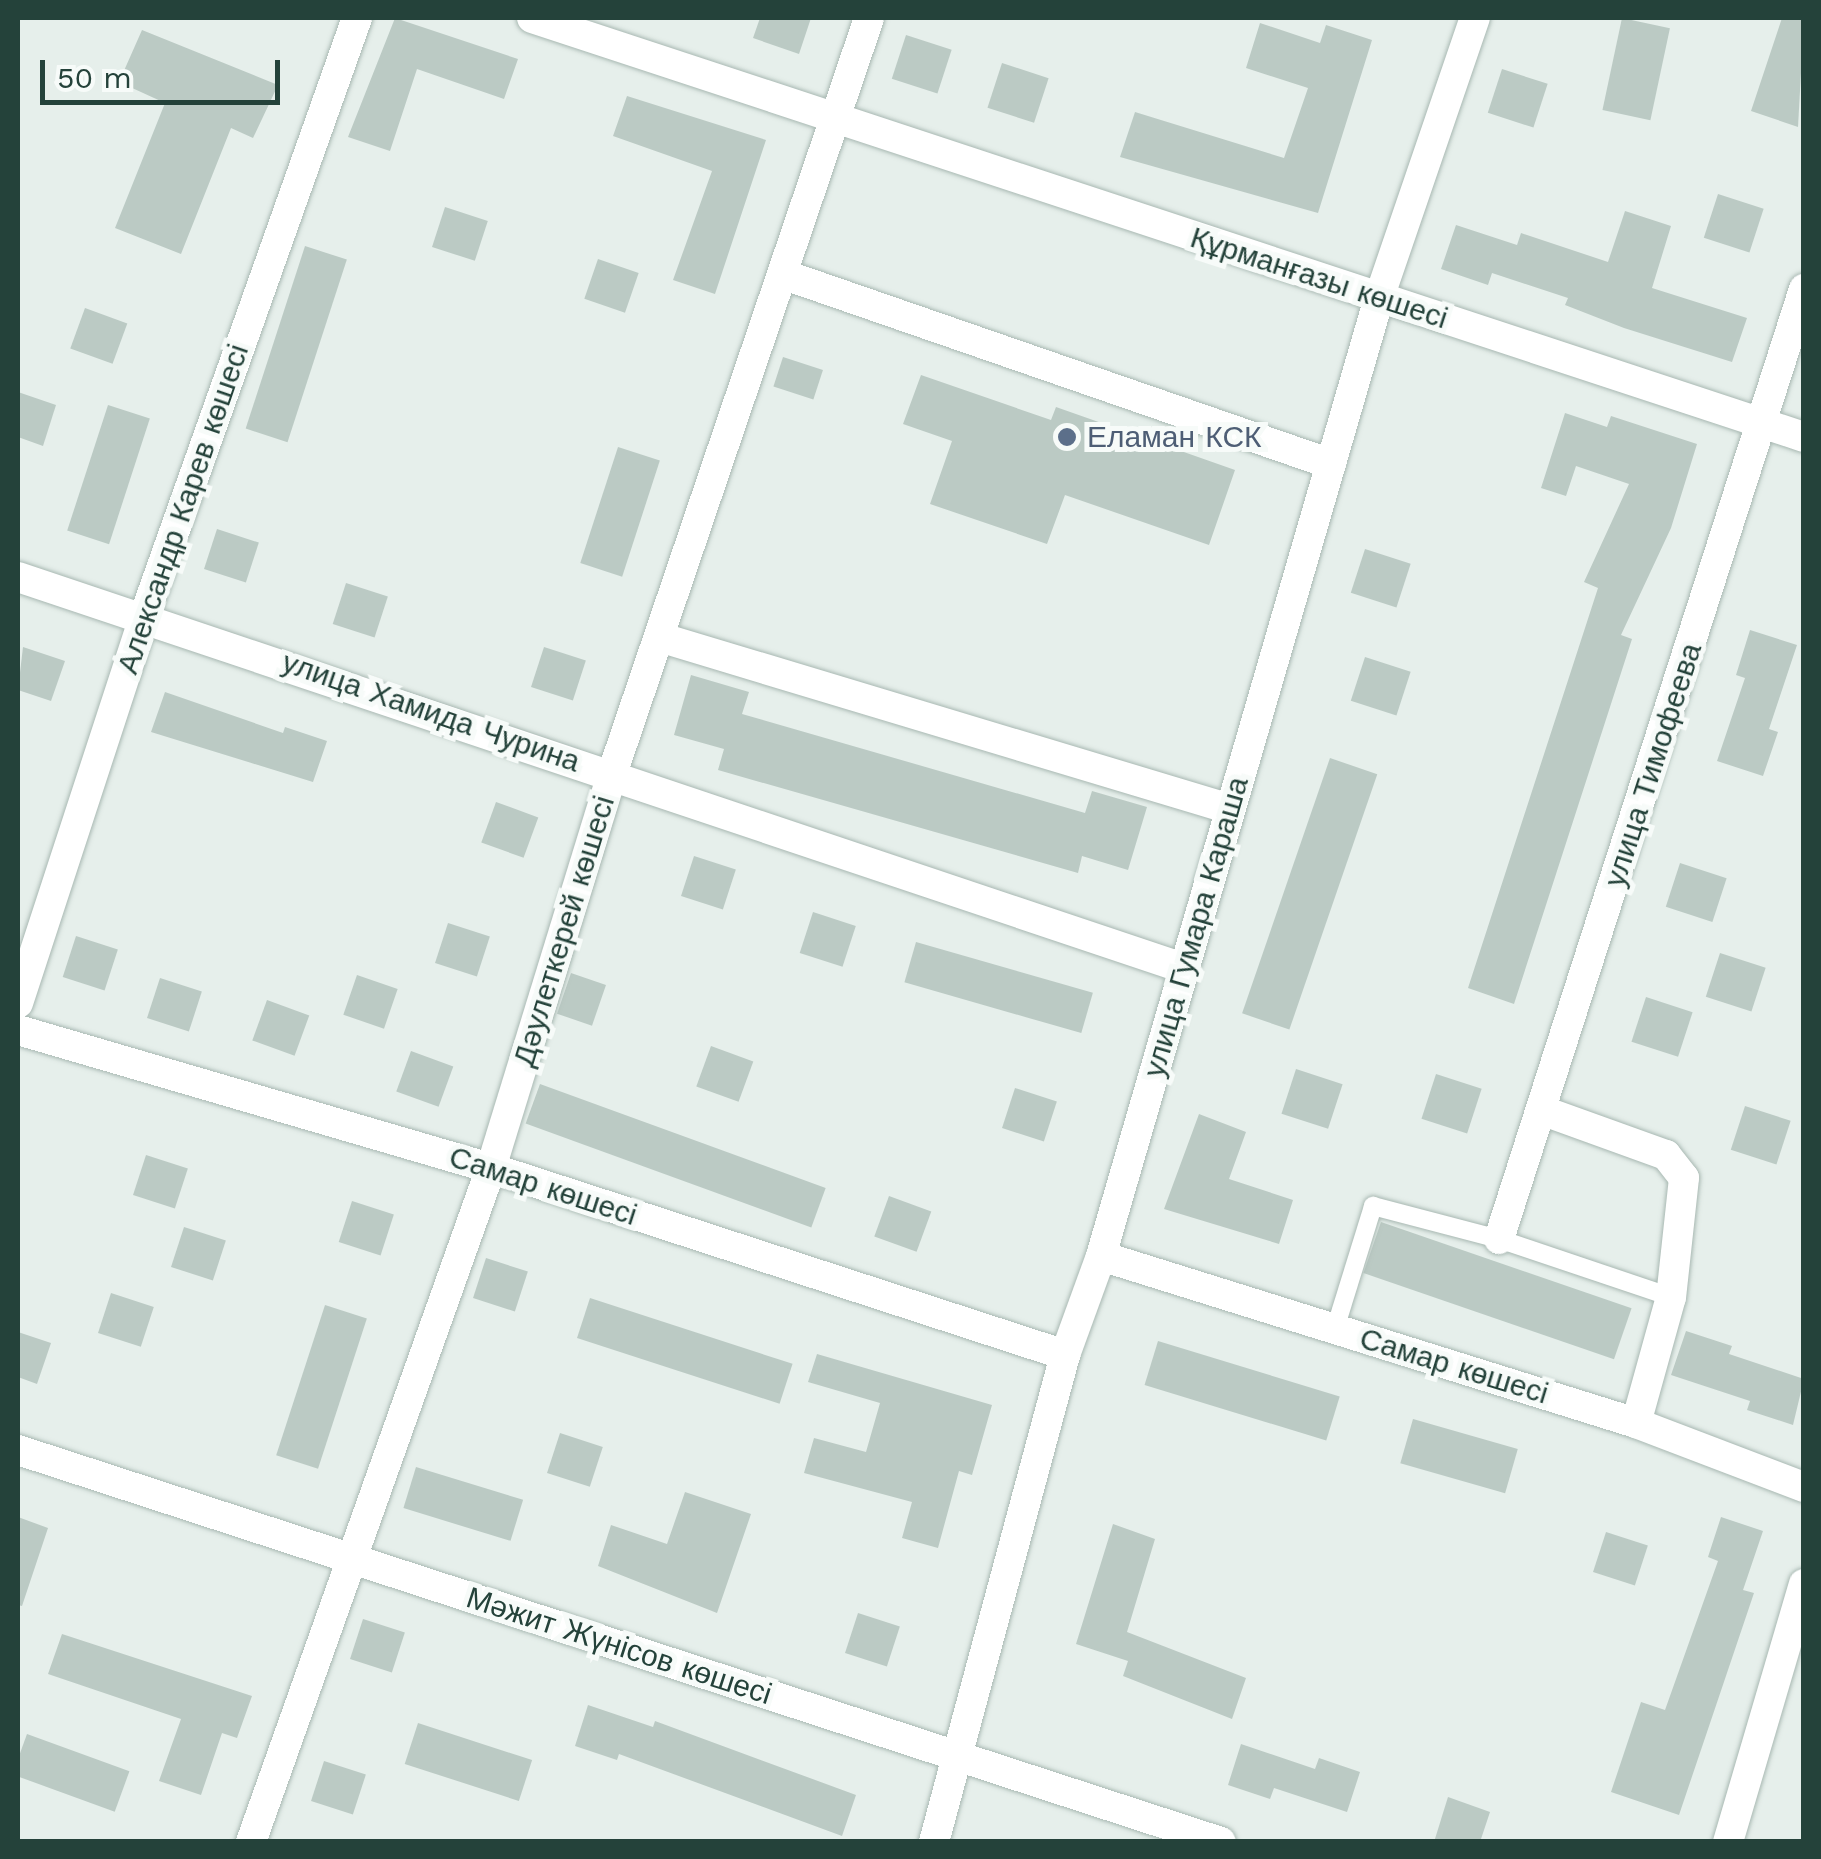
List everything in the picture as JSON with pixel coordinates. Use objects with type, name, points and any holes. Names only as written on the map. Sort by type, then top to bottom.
[{"type":"street","name":"Александр Карев көшесі","points":[[18,1003],[145,614],[357,18]]},
{"type":"street","name":"Құрманғазы көшесі","points":[[532,18],[1804,437]]},
{"type":"street","name":"Дәулеткерей көшесі","points":[[252,1842],[349,1559],[491,1168],[612,774],[868,18]]},
{"type":"street","name":"улица Гумара Караша","points":[[934,1842],[1065,1355],[1101,1256],[1379,298],[1476,18]]},
{"type":"street","points":[[782,274],[1331,464]]},
{"type":"street","name":"улица Тимофеева","points":[[1500,1239],[1764,424],[1804,289]]},
{"type":"street","name":"улица Хамида Чурина","points":[[18,576],[145,614],[1184,968]]},
{"type":"street","points":[[659,637],[1230,810]]},
{"type":"street","name":"Самар көшесі","points":[[18,1030],[491,1168],[1065,1355]]},
{"type":"street","points":[[1541,1110],[1666,1155],[1684,1178],[1671,1296],[1636,1422]]},
{"type":"street","name":"Самар көшесі","points":[[1101,1256],[1636,1422],[1804,1486]]},
{"type":"street","name":"Мәжит Жүнісов көшесі","points":[[18,1450],[1221,1842]]},
{"type":"street","points":[[1728,1842],[1804,1584]]},
{"type":"lane","points":[[1335,1329],[1373,1206],[1500,1239],[1671,1296]]},
{"type":"building","points":[[395,18],[518,59],[504,99],[417,69],[390,151],[348,137]]},
{"type":"building","points":[[760,18],[811,18],[799,54],[753,38]]},
{"type":"building","points":[[1622,18],[1670,28],[1650,120],[1602,110]]},
{"type":"building","points":[[1782,18],[1804,18],[1798,127],[1751,111]]},
{"type":"building","points":[[1260,23],[1320,43],[1326,25],[1372,40],[1318,213],[1120,157],[1135,112],[1284,158],[1308,88],[1246,68]]},
{"type":"building","points":[[142,30],[278,85],[253,138],[231,128],[181,254],[115,228],[165,103],[119,82]]},
{"type":"building","points":[[906,35],[952,50],[937,94],[892,79]]},
{"type":"building","points":[[1002,63],[1049,78],[1034,123],[987,108]]},
{"type":"building","points":[[1502,69],[1548,84],[1533,128],[1488,113]]},
{"type":"building","points":[[627,96],[766,140],[715,294],[673,280],[712,171],[613,136]]},
{"type":"building","points":[[1718,194],[1764,209],[1749,253],[1704,238]]},
{"type":"building","points":[[445,207],[488,221],[475,261],[432,247]]},
{"type":"building","points":[[1625,211],[1671,226],[1652,288],[1747,318],[1732,362],[1624,328],[1565,305],[1568,298],[1492,273],[1488,285],[1441,269],[1456,225],[1517,245],[1521,233],[1608,262]]},
{"type":"building","points":[[305,246],[347,260],[288,442],[246,429]]},
{"type":"building","points":[[598,259],[639,273],[625,313],[584,299]]},
{"type":"building","points":[[85,308],[127,323],[113,364],[70,348]]},
{"type":"building","points":[[783,357],[823,370],[813,399],[773,386]]},
{"type":"building","points":[[921,375],[1051,420],[1056,407],[1235,470],[1209,545],[1065,495],[1047,544],[930,504],[952,441],[903,424]]},
{"type":"building","points":[[18,392],[56,405],[43,446],[18,437]]},
{"type":"building","points":[[108,405],[150,419],[109,544],[67,531]]},
{"type":"building","points":[[1565,413],[1607,427],[1611,416],[1697,444],[1671,528],[1621,635],[1632,639],[1514,1004],[1468,988],[1598,588],[1584,582],[1629,484],[1576,466],[1566,496],[1541,488]]},
{"type":"building","points":[[618,447],[660,461],[622,577],[580,563]]},
{"type":"building","points":[[217,529],[259,543],[246,583],[204,569]]},
{"type":"building","points":[[1365,549],[1411,564],[1396,608],[1351,593]]},
{"type":"building","points":[[346,583],[388,597],[375,637],[333,624]]},
{"type":"building","points":[[1750,630],[1797,645],[1769,729],[1778,732],[1763,776],[1717,761],[1745,678],[1736,675]]},
{"type":"building","points":[[23,647],[65,661],[51,701],[18,690]]},
{"type":"building","points":[[544,647],[586,661],[573,701],[531,687]]},
{"type":"building","points":[[1365,657],[1411,672],[1396,716],[1351,701]]},
{"type":"building","points":[[691,675],[749,692],[742,714],[1085,813],[1092,791],[1147,807],[1128,870],[1082,856],[1078,873],[718,770],[724,749],[674,735]]},
{"type":"building","points":[[165,692],[283,733],[285,727],[327,741],[313,782],[151,732]]},
{"type":"building","points":[[1330,758],[1377,774],[1289,1030],[1242,1013]]},
{"type":"building","points":[[496,802],[538,817],[524,858],[481,842]]},
{"type":"building","points":[[694,856],[736,870],[723,910],[681,896]]},
{"type":"building","points":[[1680,863],[1727,878],[1712,922],[1666,907]]},
{"type":"building","points":[[813,912],[856,926],[843,967],[800,953]]},
{"type":"building","points":[[448,923],[490,937],[477,977],[435,963]]},
{"type":"building","points":[[76,936],[118,950],[105,990],[63,977]]},
{"type":"building","points":[[916,942],[1093,993],[1081,1033],[904,982]]},
{"type":"building","points":[[1720,953],[1766,968],[1751,1012],[1706,997]]},
{"type":"building","points":[[571,973],[606,985],[592,1026],[557,1014]]},
{"type":"building","points":[[357,975],[398,989],[384,1029],[343,1015]]},
{"type":"building","points":[[160,978],[202,992],[189,1032],[147,1018]]},
{"type":"building","points":[[1646,997],[1693,1012],[1678,1057],[1631,1042]]},
{"type":"building","points":[[267,1000],[309,1015],[295,1056],[252,1040]]},
{"type":"building","points":[[711,1046],[753,1061],[739,1102],[696,1086]]},
{"type":"building","points":[[411,1051],[453,1066],[439,1107],[396,1091]]},
{"type":"building","points":[[1296,1069],[1343,1084],[1328,1129],[1281,1114]]},
{"type":"building","points":[[1436,1074],[1482,1089],[1467,1134],[1421,1119]]},
{"type":"building","points":[[540,1084],[826,1188],[811,1227],[526,1123]]},
{"type":"building","points":[[1015,1088],[1057,1102],[1044,1142],[1002,1128]]},
{"type":"building","points":[[1745,1106],[1791,1121],[1776,1165],[1731,1150]]},
{"type":"building","points":[[1199,1114],[1246,1132],[1229,1179],[1293,1200],[1279,1244],[1164,1209]]},
{"type":"building","points":[[146,1155],[188,1169],[175,1209],[133,1195]]},
{"type":"building","points":[[889,1196],[931,1211],[917,1252],[874,1236]]},
{"type":"building","points":[[352,1201],[394,1215],[381,1255],[339,1242]]},
{"type":"building","points":[[1381,1222],[1632,1308],[1614,1359],[1363,1273]]},
{"type":"building","points":[[184,1227],[226,1241],[213,1281],[171,1267]]},
{"type":"building","points":[[486,1258],[528,1272],[515,1312],[473,1298]]},
{"type":"building","points":[[111,1293],[154,1307],[141,1347],[98,1333]]},
{"type":"building","points":[[590,1298],[793,1364],[780,1404],[577,1338]]},
{"type":"building","points":[[325,1305],[367,1319],[318,1469],[276,1455]]},
{"type":"building","points":[[1686,1331],[1732,1346],[1729,1354],[1804,1379],[1793,1425],[1747,1410],[1750,1401],[1671,1375]]},
{"type":"building","points":[[18,1332],[51,1343],[37,1384],[18,1377]]},
{"type":"building","points":[[1158,1341],[1340,1397],[1326,1441],[1145,1385]]},
{"type":"building","points":[[817,1354],[992,1405],[972,1475],[959,1471],[938,1548],[902,1538],[912,1502],[804,1473],[814,1438],[866,1452],[880,1403],[808,1382]]},
{"type":"building","points":[[1413,1419],[1518,1449],[1505,1493],[1400,1463]]},
{"type":"building","points":[[560,1433],[603,1447],[590,1487],[547,1473]]},
{"type":"building","points":[[416,1467],[523,1500],[511,1541],[403,1508]]},
{"type":"building","points":[[685,1492],[751,1514],[717,1613],[598,1566],[611,1525],[667,1544]]},
{"type":"building","points":[[18,1517],[48,1528],[22,1606],[18,1605]]},
{"type":"building","points":[[1721,1517],[1763,1531],[1743,1590],[1754,1593],[1679,1815],[1611,1792],[1641,1702],[1665,1710],[1718,1561],[1708,1557]]},
{"type":"building","points":[[1113,1524],[1155,1539],[1127,1632],[1246,1678],[1232,1719],[1123,1676],[1128,1661],[1076,1644]]},
{"type":"building","points":[[1606,1532],[1648,1546],[1635,1586],[1593,1572]]},
{"type":"building","points":[[858,1613],[900,1627],[887,1667],[845,1653]]},
{"type":"building","points":[[363,1619],[405,1633],[392,1673],[350,1659]]},
{"type":"building","points":[[62,1634],[252,1696],[237,1738],[222,1733],[201,1795],[159,1781],[181,1719],[48,1674]]},
{"type":"building","points":[[588,1705],[653,1727],[655,1721],[856,1795],[842,1836],[619,1754],[617,1760],[575,1746]]},
{"type":"building","points":[[418,1723],[532,1760],[519,1801],[405,1764]]},
{"type":"building","points":[[27,1734],[129,1771],[115,1812],[18,1776],[18,1759]]},
{"type":"building","points":[[1241,1744],[1315,1769],[1319,1758],[1360,1772],[1347,1812],[1274,1788],[1270,1799],[1228,1785]]},
{"type":"building","points":[[324,1761],[366,1775],[353,1815],[311,1801]]},
{"type":"building","points":[[1448,1797],[1490,1812],[1480,1842],[1434,1842]]},
{"type":"place","name":"Еламан КСК","points":[[1067,437]]}]
